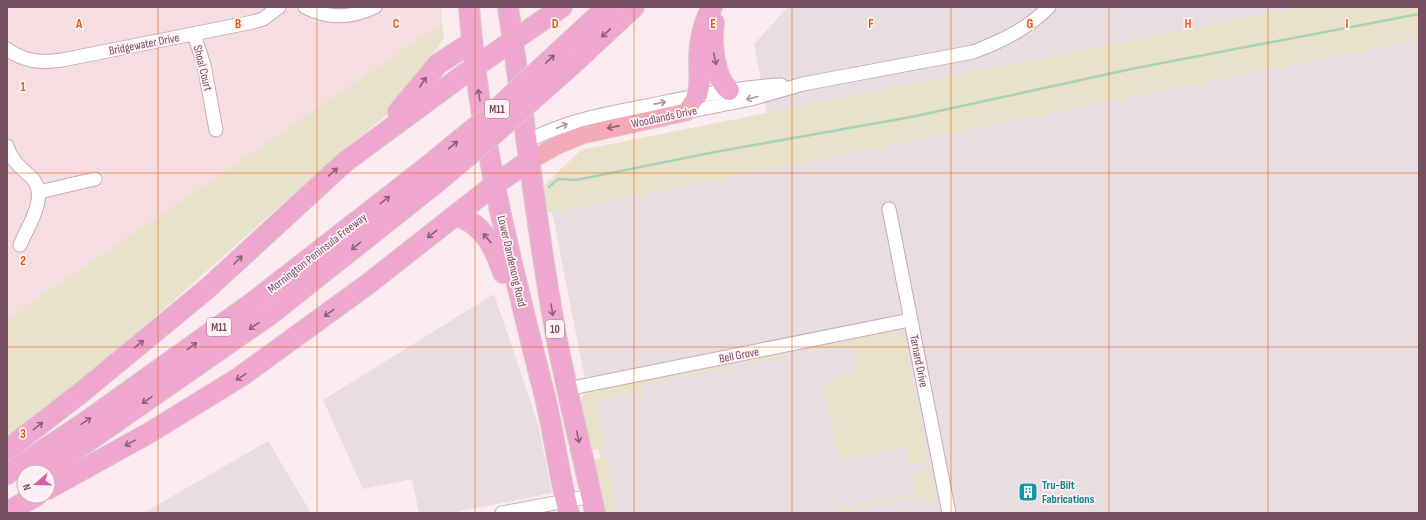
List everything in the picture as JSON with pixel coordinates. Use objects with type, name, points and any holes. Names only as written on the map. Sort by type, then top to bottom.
[{"type":"highway","name":"Lower Dandenong Road","points":[[469,7],[475,66],[494,186],[544,390],[568,507]]},
{"type":"highway","points":[[508,7],[527,141],[521,151],[524,164],[544,390]]},
{"type":"highway","name":"Mornington Peninsula Freeway","points":[[55,464],[271,314],[427,179],[489,116],[607,7]]},
{"type":"highway","name":"Mornington Peninsula Freeway","points":[[7,474],[87,421],[427,179],[494,134],[634,7]]},
{"type":"highway","points":[[697,96],[699,86],[700,40],[712,7]]},
{"type":"highway","points":[[716,7],[713,52],[721,77],[729,90]]},
{"type":"highway","points":[[7,450],[190,303],[322,182],[358,152],[475,66],[513,41],[555,8]]},
{"type":"highway","points":[[358,152],[407,104],[438,64],[472,42]]},
{"type":"highway","points":[[56,485],[156,429],[240,377],[368,284],[454,216],[524,164]]},
{"type":"highway","name":"10","points":[[524,164],[567,389],[593,504]]},
{"type":"highway","points":[[454,216],[476,227],[492,245],[499,258],[514,314],[537,364]]},
{"type":"highway","points":[[7,498],[16,492]]},
{"type":"highway","points":[[7,512],[22,504]]},
{"type":"main road","points":[[686,112],[697,96]]},
{"type":"main road","name":"Woodlands Drive","points":[[524,164],[558,144],[582,135],[686,112]]},
{"type":"street","name":"Bridgewater Drive","points":[[8,53],[30,60],[46,62],[253,22],[262,19],[279,7]]},
{"type":"street","points":[[305,7],[319,13],[338,16],[357,14],[375,7]]},
{"type":"street","name":"Woodlands Drive","points":[[686,112],[751,99],[803,84],[973,52],[1000,42],[1022,30],[1049,7]]},
{"type":"street","name":"Shoal Court","points":[[194,34],[204,65],[216,130]]},
{"type":"street","name":"Woodlands Drive","points":[[527,141],[562,126],[592,116],[729,90],[759,86],[803,84]]},
{"type":"street","points":[[7,146],[12,159],[34,181],[39,192],[38,203],[20,245]]},
{"type":"street","points":[[39,192],[95,179]]},
{"type":"street","name":"Tarnard Drive","points":[[889,209],[949,513]]},
{"type":"street","name":"Bell Grove","points":[[567,389],[910,320]]},
{"type":"street","points":[[502,513],[593,504]]},
{"type":"shaded area","points":[[7,7],[442,7],[442,23],[7,319]]},
{"type":"shaded area","points":[[788,7],[1419,7],[1419,513],[611,513],[551,206],[776,162],[754,44]]},
{"type":"shaded area","points":[[1300,7],[1419,7],[1419,39],[547,213],[543,186],[581,150]]},
{"type":"shaded area","points":[[442,23],[444,38],[404,98],[380,121],[341,152],[69,393],[7,439],[7,319]]},
{"type":"shaded area","points":[[494,294],[538,424],[552,493],[451,513],[419,513],[412,479],[363,489],[323,400]]},
{"type":"shaded area","points":[[888,331],[899,333],[905,343],[928,461],[911,466],[907,447],[838,460],[823,381],[858,373],[853,344],[805,353],[804,347]]},
{"type":"shaded area","points":[[786,351],[787,357],[745,365],[744,360]]},
{"type":"shaded area","points":[[730,362],[731,368],[679,378],[678,373]]},
{"type":"shaded area","points":[[661,376],[662,382],[642,385],[643,391],[596,400],[604,445],[602,449],[590,450],[583,427],[580,410],[581,402],[589,390]]},
{"type":"shaded area","points":[[268,441],[311,513],[143,513]]},
{"type":"shaded area","points":[[604,457],[607,459],[617,513],[600,513],[592,460]]},
{"type":"shaded area","points":[[927,471],[931,474],[936,501],[934,504],[925,505],[922,496],[834,513],[833,509],[916,493],[913,474]]},
{"type":"waterway","points":[[549,187],[558,179],[576,180],[715,152],[911,117],[1136,68],[1419,14]]},
{"type":"place","name":"Tru-Bilt Fabrications","points":[[1028,492]]}]
